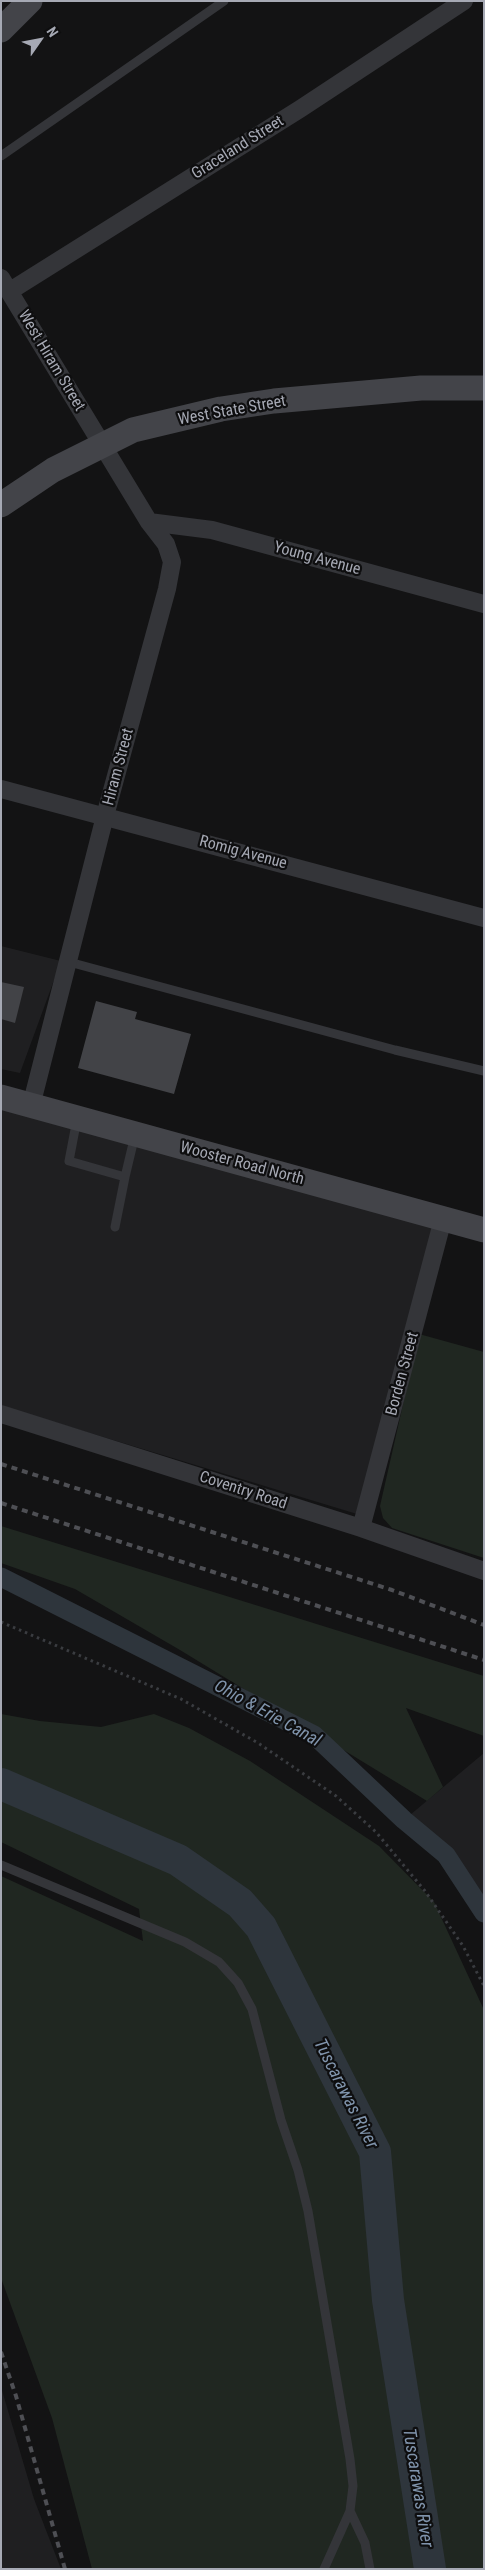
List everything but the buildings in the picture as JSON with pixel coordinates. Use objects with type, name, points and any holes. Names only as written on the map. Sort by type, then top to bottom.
[{"type":"street","points":[[1,30],[30,1]]},
{"type":"street","name":"Graceland Street","points":[[5,284],[300,109],[464,1]]},
{"type":"street","name":"West Hiram Street","points":[[5,284],[101,444]]},
{"type":"street","name":"West State Street","points":[[1,506],[53,470],[101,444],[133,430],[221,410],[274,401],[421,388],[484,388]]},
{"type":"street","name":"Hiram Street","points":[[31,1106],[105,816],[167,589],[172,562],[166,544],[149,522],[101,444]]},
{"type":"street","name":"Young Avenue","points":[[149,522],[212,530],[484,604]]},
{"type":"street","name":"Romig Avenue","points":[[1,789],[484,918]]},
{"type":"street","name":"Wooster Road North","points":[[1,1097],[484,1230]]},
{"type":"street","name":"Borden Street","points":[[361,1528],[443,1219]]},
{"type":"street","name":"Coventry Road","points":[[1,1414],[361,1528],[484,1571]]},
{"type":"lane","points":[[1,156],[224,1]]},
{"type":"lane","points":[[69,962],[395,1050],[484,1071]]},
{"type":"lane","points":[[78,1118],[69,1161],[125,1177]]},
{"type":"lane","points":[[115,1227],[135,1134]]},
{"type":"lane","points":[[1,1865],[185,1942],[219,1962],[238,1983],[252,2009],[281,2120],[298,2170],[308,2211],[350,2459],[352,2486],[350,2511],[324,2569]]},
{"type":"lane","points":[[350,2511],[365,2543],[370,2569]]},
{"type":"path","points":[[1,1622],[180,1699],[258,1743],[336,1796],[376,1832],[425,1891],[463,1946],[484,1986]]},
{"type":"shaded area","points":[[1,946],[61,961],[20,1073],[1,1069]]},
{"type":"shaded area","points":[[1,1104],[440,1221],[357,1514],[1,1406]]},
{"type":"shaded area","points":[[419,1334],[484,1352],[484,1558],[392,1528],[383,1518],[380,1506]]},
{"type":"shaded area","points":[[1,1526],[484,1676],[484,1736],[406,1708],[443,1787],[427,1801],[180,1650],[75,1589],[1,1563]]},
{"type":"shaded area","points":[[1,1714],[40,1721],[101,1727],[154,1714],[189,1728],[250,1761],[379,1846],[434,1902],[484,2010],[484,2569],[92,2569],[52,2418],[1,2278],[1,1876],[143,1941],[139,1909],[1,1842]]},
{"type":"shaded area","points":[[484,1753],[484,1912],[446,1855],[404,1820]]},
{"type":"shaded area","points":[[1,2387],[34,2499],[61,2569],[1,2569]]},
{"type":"waterway","name":"Ohio & Erie Canal","points":[[1,1577],[314,1735],[404,1820],[446,1855],[484,1913]]},
{"type":"waterway","name":"Tuscarawas River","points":[[1,1784],[178,1860],[240,1903],[261,1927],[375,2152],[388,2300],[430,2569]]},
{"type":"railway","points":[[1,1464],[392,1590],[484,1625]]},
{"type":"railway","points":[[1,1503],[484,1660]]},
{"type":"railway","points":[[1,2352],[16,2396],[65,2569]]}]
